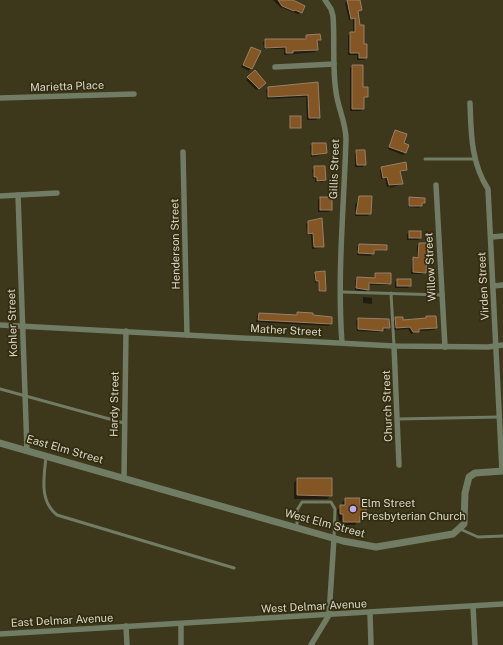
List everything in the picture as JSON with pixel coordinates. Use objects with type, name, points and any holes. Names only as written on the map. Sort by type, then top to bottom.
[{"type":"street","name":"Gillis Street","points":[[325,0],[331,9],[333,16],[336,93],[344,124],[346,139],[344,172],[342,343]]},
{"type":"street","points":[[275,67],[334,64]]},
{"type":"street","name":"Marietta Place","points":[[0,98],[134,94]]},
{"type":"street","name":"Virden Street","points":[[470,103],[475,158],[488,189],[503,471]]},
{"type":"street","name":"Henderson Street","points":[[183,152],[187,335]]},
{"type":"street","name":"Willow Street","points":[[436,185],[445,347]]},
{"type":"street","points":[[0,196],[57,193]]},
{"type":"street","name":"Kohler Street","points":[[18,195],[27,450]]},
{"type":"street","points":[[490,237],[503,236]]},
{"type":"street","points":[[493,286],[503,285]]},
{"type":"street","name":"Mather Street","points":[[0,325],[394,346],[445,347],[503,345]]},
{"type":"street","name":"Hardy Street","points":[[124,477],[126,331]]},
{"type":"street","name":"Church Street","points":[[394,346],[399,465]]},
{"type":"street","name":"East Elm Street","points":[[0,442],[124,477]]},
{"type":"street","points":[[460,529],[465,519],[465,493],[469,476],[475,473],[503,471]]},
{"type":"street","name":"West Elm Street","points":[[124,477],[358,545],[376,547],[453,534],[460,529]]},
{"type":"street","points":[[311,645],[329,614],[334,538]]},
{"type":"street","name":"West Delmar Avenue","points":[[126,626],[370,613],[503,604]]},
{"type":"street","points":[[474,606],[474,645]]},
{"type":"street","points":[[370,613],[371,645]]},
{"type":"street","points":[[181,624],[181,645]]},
{"type":"street","points":[[126,626],[127,645]]},
{"type":"street","name":"East Delmar Avenue","points":[[0,634],[126,626]]},
{"type":"lane","points":[[425,159],[475,158]]},
{"type":"lane","points":[[342,292],[442,295]]},
{"type":"lane","points":[[391,293],[394,346]]},
{"type":"lane","points":[[0,389],[124,423]]},
{"type":"lane","points":[[397,419],[499,417]]},
{"type":"lane","points":[[47,455],[43,486],[50,510],[57,515],[234,568]]},
{"type":"lane","points":[[297,527],[297,510],[302,502],[331,502],[335,509],[334,538]]},
{"type":"lane","points":[[460,529],[478,537],[503,536]]},
{"type":"building","points":[[278,0],[293,0],[305,6],[302,13],[282,6]]},
{"type":"building","points":[[347,0],[360,0],[362,10],[358,11],[360,25],[364,25],[364,44],[367,44],[367,58],[359,58],[359,53],[350,53],[350,32],[355,32],[355,18],[351,19]]},
{"type":"building","points":[[320,34],[321,40],[317,40],[318,50],[293,51],[293,53],[286,53],[286,47],[265,48],[265,39],[306,39],[306,35]]},
{"type":"building","points":[[251,47],[261,51],[252,69],[243,65]]},
{"type":"building","points":[[352,65],[363,65],[363,87],[368,87],[368,97],[364,97],[364,109],[352,109]]},
{"type":"building","points":[[255,70],[266,83],[259,89],[247,77]]},
{"type":"building","points":[[318,82],[320,118],[309,118],[308,95],[268,97],[268,87]]},
{"type":"building","points":[[290,116],[301,116],[301,128],[290,128]]},
{"type":"building","points":[[395,130],[407,134],[404,143],[409,145],[406,153],[389,147]]},
{"type":"building","points":[[312,143],[326,143],[327,153],[312,155]]},
{"type":"building","points":[[356,150],[365,150],[366,165],[357,165]]},
{"type":"building","points":[[406,162],[407,170],[400,171],[403,184],[389,185],[387,177],[383,178],[381,167]]},
{"type":"building","points":[[314,166],[325,166],[326,180],[317,181],[317,177],[314,177]]},
{"type":"building","points":[[359,196],[372,196],[371,214],[356,214]]},
{"type":"building","points":[[320,197],[332,197],[332,210],[320,210]]},
{"type":"building","points":[[409,197],[425,198],[425,203],[422,203],[422,206],[409,206]]},
{"type":"building","points":[[322,218],[324,247],[314,247],[313,233],[308,234],[308,221]]},
{"type":"building","points":[[409,231],[421,231],[421,238],[409,238]]},
{"type":"building","points":[[419,243],[428,243],[426,273],[413,272],[413,257],[418,258]]},
{"type":"building","points":[[359,244],[387,245],[387,250],[374,250],[374,254],[358,253]]},
{"type":"building","points":[[325,271],[326,291],[319,291],[319,281],[316,281],[315,272]]},
{"type":"building","points":[[375,273],[391,273],[391,284],[369,283],[369,290],[356,288],[357,277],[375,278]]},
{"type":"building","points":[[397,279],[411,279],[411,286],[397,286]]},
{"type":"building","points":[[297,312],[313,313],[313,315],[332,317],[332,324],[258,320],[259,313],[297,315]]},
{"type":"building","points":[[426,316],[436,316],[437,328],[419,329],[419,332],[413,332],[410,327],[396,328],[395,317],[403,317],[403,320],[426,318]]},
{"type":"building","points":[[358,318],[389,319],[390,328],[383,328],[383,331],[358,329]]},
{"type":"building","points":[[297,478],[332,478],[332,496],[297,495]]},
{"type":"building","name":"Elm Street Presbyterian Church","points":[[345,498],[360,498],[360,505],[366,504],[366,516],[360,516],[360,522],[343,522],[343,514],[340,514],[340,505],[345,505]]},
{"type":"place","name":"Elm Street Presbyterian Church","points":[[353,509]]}]
